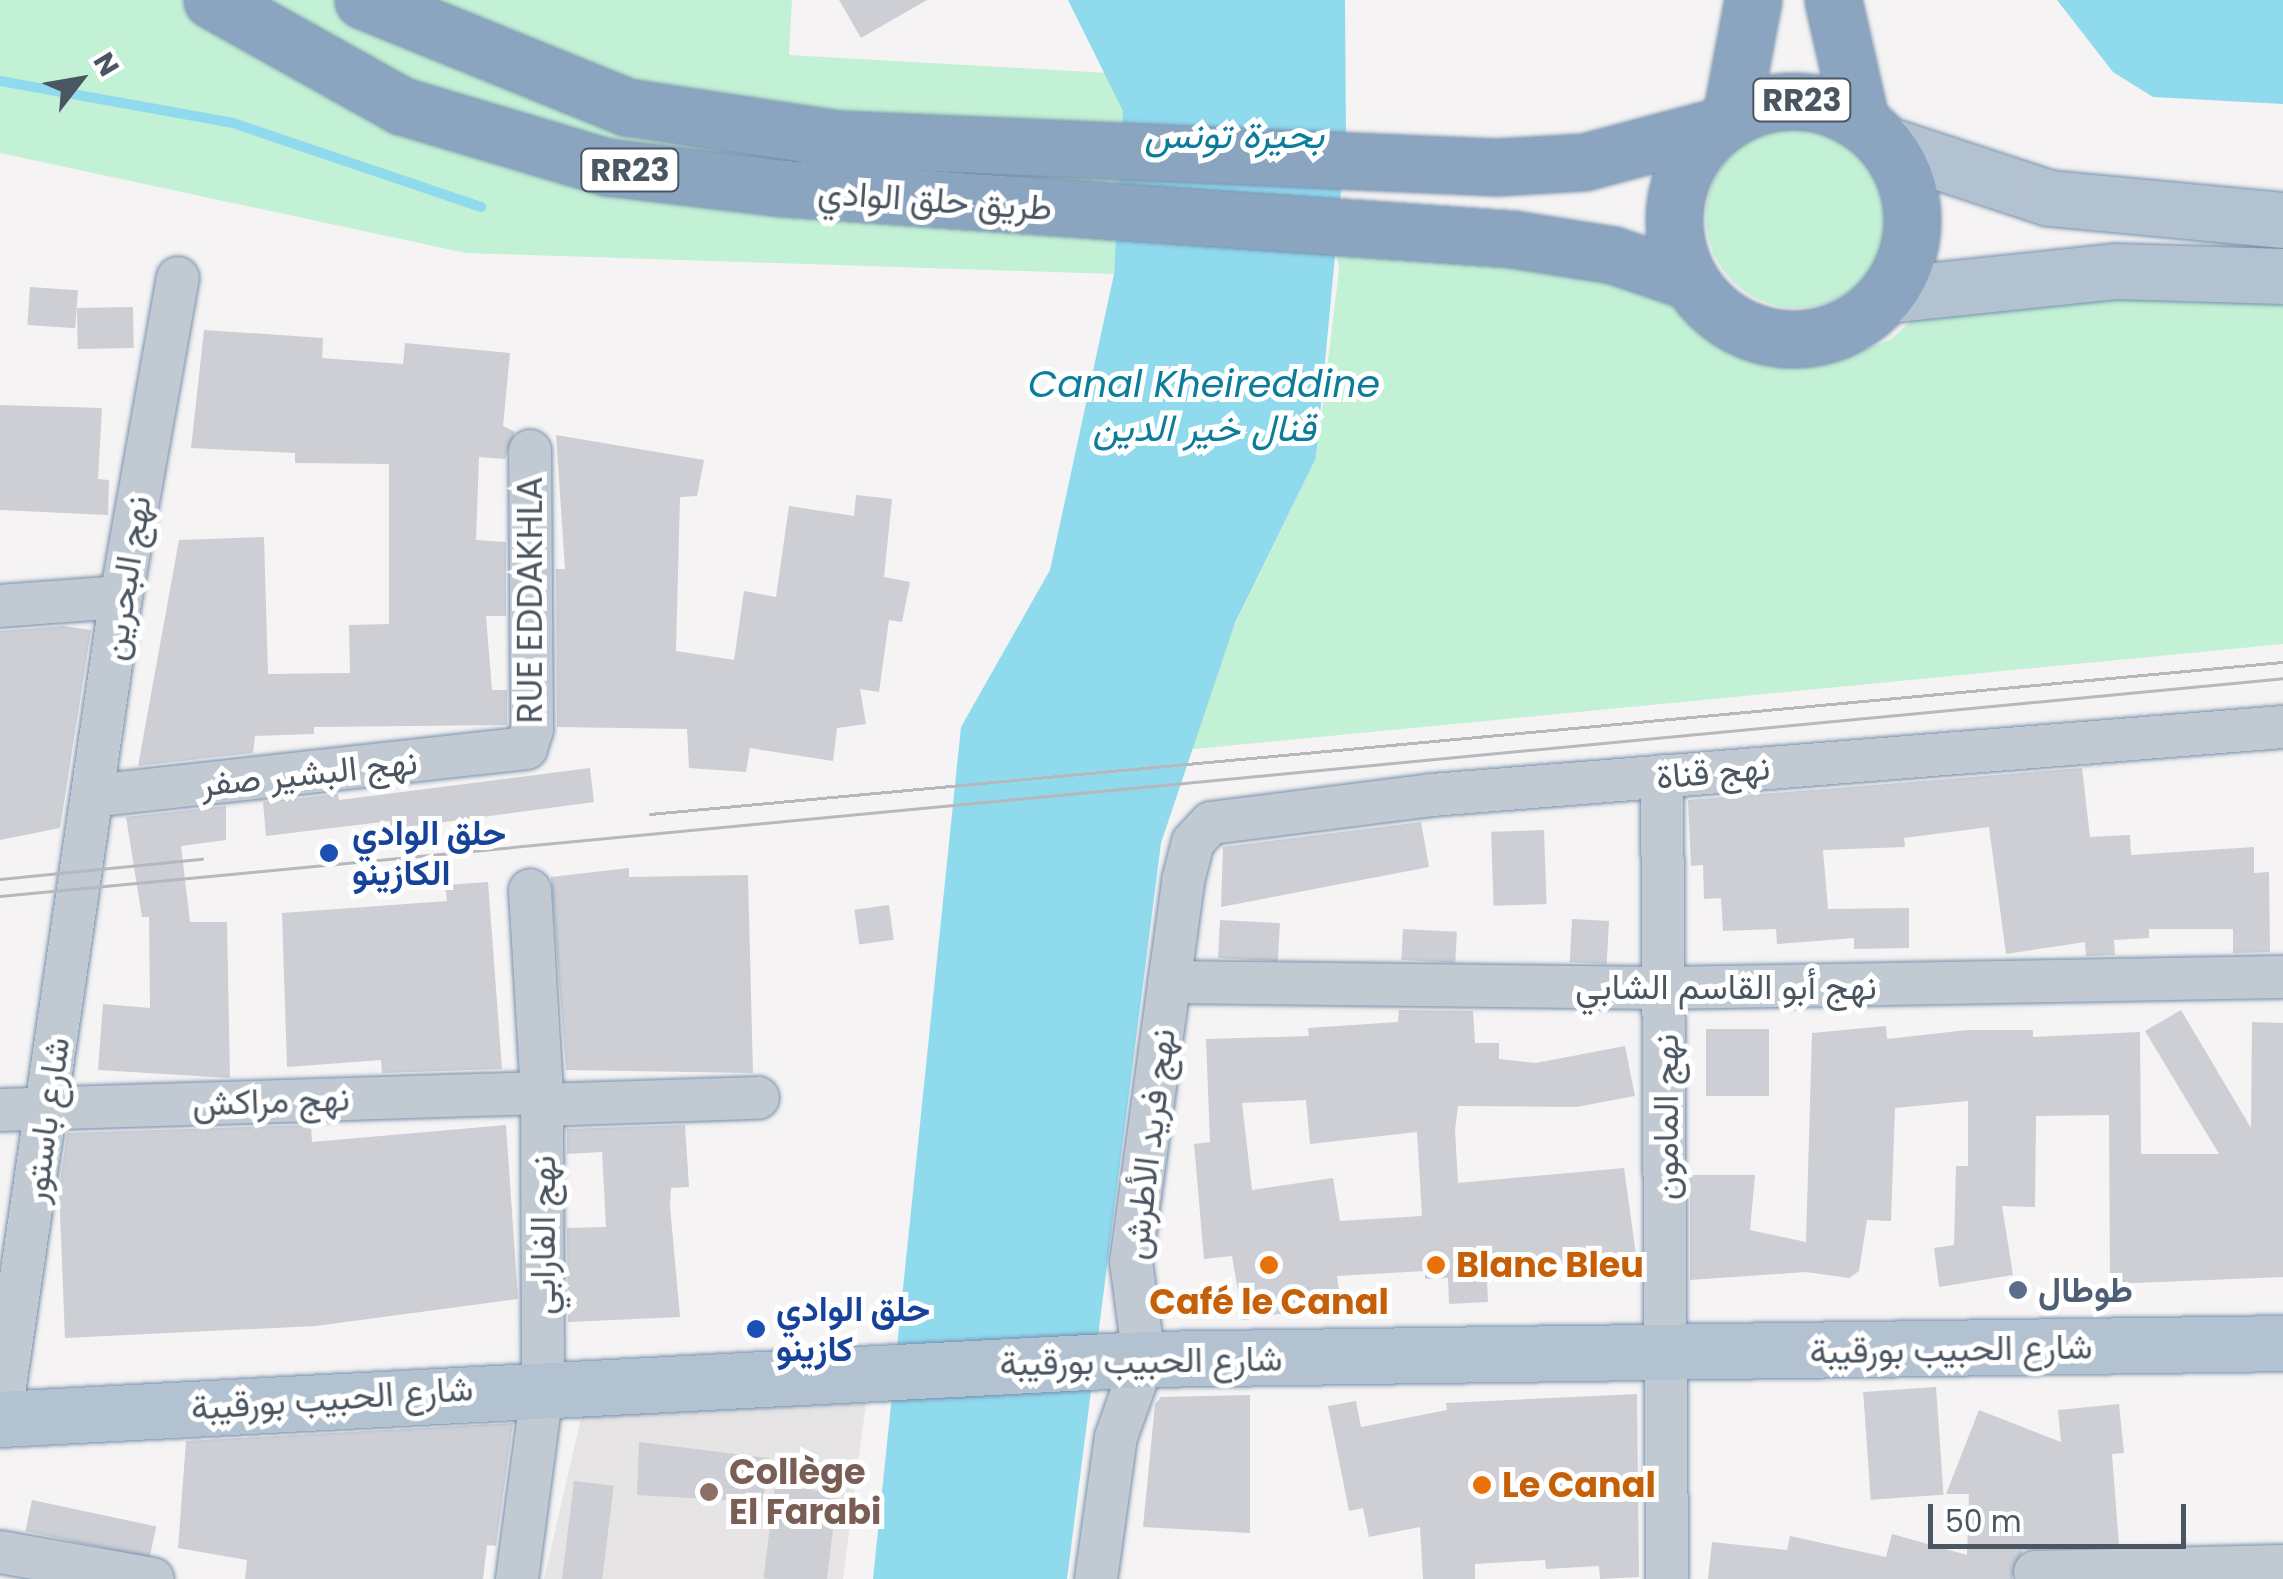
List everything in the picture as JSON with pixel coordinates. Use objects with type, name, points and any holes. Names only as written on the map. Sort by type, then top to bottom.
[{"type":"highway","name":"طريق حلق الوادي","points":[[212,0],[402,106],[607,167],[1084,211],[1389,227],[1572,246],[1690,282]]},
{"type":"highway","name":"طريق حلق الوادي","points":[[362,0],[628,107],[839,139],[1087,154],[1387,164],[1584,162],[1724,121]]},
{"type":"highway","name":"RR23","points":[[1753,0],[1724,121],[1689,160],[1675,199],[1675,242],[1690,282],[1748,331],[1785,340],[1823,337],[1859,321],[1888,296],[1907,260],[1914,220],[1907,180],[1874,132],[1833,0]]},
{"type":"highway","name":"RR23","points":[[1724,121],[1796,99],[1874,132]]},
{"type":"main road","name":"RR23","points":[[1874,132],[2048,198],[2283,220]]},
{"type":"main road","points":[[1888,296],[2115,271],[2283,276]]},
{"type":"main road","name":"شارع الحبيب بورقيبة","points":[[0,1419],[542,1384],[871,1368],[1138,1359],[2283,1342]]},
{"type":"street","name":"نهج البحرين","points":[[79,880],[121,597],[178,278]]},
{"type":"street","name":"RUE EDDAKHLA","points":[[526,748],[530,451]]},
{"type":"street","points":[[0,606],[121,597]]},
{"type":"street","name":"نهج قناة","points":[[1183,881],[1193,842],[1219,819],[1662,776],[2283,727]]},
{"type":"street","name":"نهج البشير صفر","points":[[92,796],[526,748]]},
{"type":"street","name":"نهج المامون","points":[[1662,776],[1667,1579]]},
{"type":"street","name":"شارع باستور","points":[[0,1419],[79,880]]},
{"type":"street","name":"نهج فريد الأطرش","points":[[1096,1579],[1116,1438],[1138,1359],[1131,1262],[1183,881]]},
{"type":"street","name":"نهج الفارابي","points":[[517,1579],[542,1384],[542,1099],[530,890]]},
{"type":"street","name":"نهج أبو القاسم الشابي","points":[[1170,982],[1665,988],[2283,977]]},
{"type":"street","name":"نهج مراكش","points":[[0,1110],[758,1098]]},
{"type":"street","points":[[0,1552],[153,1579]]},
{"type":"street","points":[[2035,1572],[2283,1566]]},
{"type":"shaded area","name":"Collège El Farabi","points":[[866,1403],[843,1579],[544,1579],[584,1405]]},
{"type":"green space","points":[[0,0],[792,0],[789,55],[1126,74],[1114,274],[466,253],[0,153]]},
{"type":"green space","points":[[1797,126],[1832,133],[1861,153],[1881,182],[1888,217],[1881,252],[1861,281],[1832,301],[1797,308],[1762,301],[1733,281],[1713,252],[1706,217],[1713,182],[1733,153],[1762,133]]},
{"type":"green space","points":[[1335,240],[1467,249],[1678,297],[1702,326],[1750,353],[1799,359],[1857,352],[1890,340],[1925,309],[2054,280],[2283,295],[2283,644],[1173,751],[1316,458],[1339,271]]},
{"type":"water","name":"Canal Kheireddine قنال خير الدين","points":[[1068,0],[1345,0],[1346,139],[1316,458],[1235,623],[1161,843],[1067,1579],[873,1579],[961,727],[1050,570],[1114,274],[1123,111]]},
{"type":"water","points":[[2057,0],[2283,0],[2283,104],[2153,97],[2113,72]]},
{"type":"building","points":[[839,0],[927,0],[861,38]]},
{"type":"building","points":[[30,287],[78,290],[75,328],[27,325]]},
{"type":"building","points":[[133,307],[134,348],[78,349],[77,308]]},
{"type":"building","points":[[204,330],[323,338],[322,358],[403,364],[405,343],[510,353],[503,426],[515,432],[505,459],[479,457],[476,540],[506,542],[506,616],[486,616],[492,690],[507,690],[507,725],[314,727],[314,734],[255,736],[253,753],[138,766],[179,540],[264,537],[268,674],[350,673],[349,625],[389,624],[389,464],[295,463],[295,453],[191,448]]},
{"type":"building","points":[[0,405],[102,408],[98,479],[109,480],[108,515],[0,510]]},
{"type":"building","points":[[556,435],[704,460],[697,496],[680,497],[676,651],[734,660],[744,591],[776,597],[789,506],[854,516],[856,495],[892,499],[884,577],[910,582],[902,622],[889,620],[879,692],[860,689],[866,724],[837,728],[833,761],[750,748],[746,772],[689,768],[687,729],[557,727],[556,569],[565,569]]},
{"type":"building","points":[[64,626],[91,630],[60,828],[0,840],[0,631]]},
{"type":"building","points":[[590,768],[594,802],[391,829],[390,821],[266,836],[263,802],[338,794],[339,800]]},
{"type":"building","points":[[2082,768],[2090,837],[2130,835],[2131,855],[2254,847],[2254,873],[2269,872],[2270,952],[2233,953],[2233,929],[2149,929],[2149,938],[2114,940],[2115,955],[2086,956],[2085,942],[2006,954],[1989,827],[1904,838],[1905,847],[1823,850],[1828,909],[1909,908],[1909,948],[1854,949],[1854,938],[1777,944],[1776,929],[1723,931],[1721,898],[1704,899],[1703,865],[1691,866],[1688,800]]},
{"type":"building","points":[[226,806],[226,840],[181,846],[190,922],[227,922],[230,1078],[98,1070],[103,1004],[150,1008],[149,917],[142,917],[126,817]]},
{"type":"building","points":[[1421,822],[1429,867],[1221,907],[1223,847]]},
{"type":"building","points":[[1544,830],[1547,904],[1494,906],[1491,832]]},
{"type":"building","points":[[629,868],[629,877],[748,875],[753,1073],[566,1070],[551,877]]},
{"type":"building","points":[[488,882],[502,1069],[382,1073],[381,1060],[287,1067],[282,913],[447,901],[445,885]]},
{"type":"building","points":[[889,905],[894,940],[859,945],[854,910]]},
{"type":"building","points":[[1572,919],[1609,921],[1607,964],[1570,962]]},
{"type":"building","points":[[1220,920],[1280,923],[1278,961],[1218,958]]},
{"type":"building","points":[[1403,929],[1457,932],[1455,963],[1401,960]]},
{"type":"building","points":[[1399,1010],[1473,1011],[1475,1043],[1499,1043],[1499,1059],[1536,1063],[1625,1046],[1635,1096],[1576,1107],[1458,1106],[1455,1130],[1458,1183],[1624,1168],[1636,1255],[1536,1268],[1537,1279],[1487,1281],[1488,1302],[1449,1304],[1448,1278],[1425,1279],[1425,1271],[1337,1276],[1341,1304],[1243,1320],[1232,1256],[1204,1259],[1194,1144],[1210,1142],[1206,1039],[1309,1036],[1308,1028],[1398,1022]],"holes":[[[1306,1100],[1310,1144],[1417,1132],[1422,1216],[1340,1221],[1333,1178],[1252,1190],[1242,1103]]]},
{"type":"building","points":[[2181,1010],[2251,1128],[2252,1022],[2283,1023],[2283,1277],[2110,1284],[2109,1115],[2036,1116],[2035,1207],[2002,1206],[2013,1275],[1939,1287],[1934,1248],[1954,1245],[1956,1166],[1968,1166],[1968,1101],[1895,1108],[1891,1221],[1867,1220],[1859,1271],[1849,1278],[1806,1272],[1690,1280],[1690,1175],[1755,1175],[1750,1230],[1806,1242],[1812,1033],[1886,1026],[1887,1039],[1967,1030],[2033,1030],[2033,1037],[2140,1032],[2141,1154],[2219,1154],[2145,1031]]},
{"type":"building","points":[[1706,1029],[1769,1029],[1769,1096],[1706,1096]]},
{"type":"building","points":[[311,1125],[312,1142],[506,1125],[518,1299],[316,1326],[65,1338],[59,1189],[67,1133]]},
{"type":"building","points":[[685,1125],[689,1187],[671,1188],[670,1206],[680,1317],[568,1322],[567,1228],[606,1227],[602,1152],[567,1154],[567,1129]]},
{"type":"building","points":[[1936,1387],[1944,1495],[1871,1500],[1863,1392]]},
{"type":"building","points":[[1637,1394],[1639,1577],[1600,1579],[1599,1566],[1546,1569],[1545,1560],[1475,1564],[1475,1579],[1423,1579],[1420,1527],[1369,1537],[1363,1508],[1349,1511],[1328,1406],[1356,1401],[1361,1427],[1447,1410],[1446,1403]]},
{"type":"building","points":[[1250,1395],[1250,1533],[1143,1527],[1155,1404],[1161,1397]]},
{"type":"building","points":[[2119,1404],[2124,1453],[2112,1454],[2119,1545],[2023,1550],[2012,1579],[1708,1579],[1712,1542],[1787,1550],[1790,1536],[1886,1557],[1892,1534],[1967,1555],[1969,1494],[1946,1494],[1979,1410],[2061,1442],[2058,1410]]},
{"type":"building","points":[[513,1423],[496,1546],[487,1545],[483,1579],[245,1579],[247,1560],[178,1548],[186,1441]]},
{"type":"building","points":[[639,1442],[769,1458],[763,1502],[637,1495]]},
{"type":"building","points":[[574,1481],[614,1486],[602,1579],[562,1579]]},
{"type":"building","points":[[775,1485],[838,1493],[827,1579],[764,1578]]},
{"type":"building","points":[[32,1500],[156,1526],[150,1558],[25,1531]]},
{"type":"waterway","points":[[0,81],[233,123],[481,207]]},
{"type":"tram line","points":[[650,814],[2283,662]]},
{"type":"tram line","points":[[0,896],[2283,678]]},
{"type":"tram line","points":[[0,879],[202,859]]},
{"type":"place","name":"حلق الوادي الكازينو","points":[[329,853]]},
{"type":"place","name":"Café le Canal","points":[[1269,1265]]},
{"type":"place","name":"Blanc Bleu","points":[[1436,1265]]},
{"type":"place","name":"طوطال","points":[[2018,1290]]},
{"type":"place","name":"حلق الوادي كازينو","points":[[756,1329]]},
{"type":"place","name":"Le Canal","points":[[1482,1485]]},
{"type":"place","name":"Collège El Farabi","points":[[709,1492]]},
{"type":"water label","name":"بحيرة تونس","points":[[1234,135]]}]
